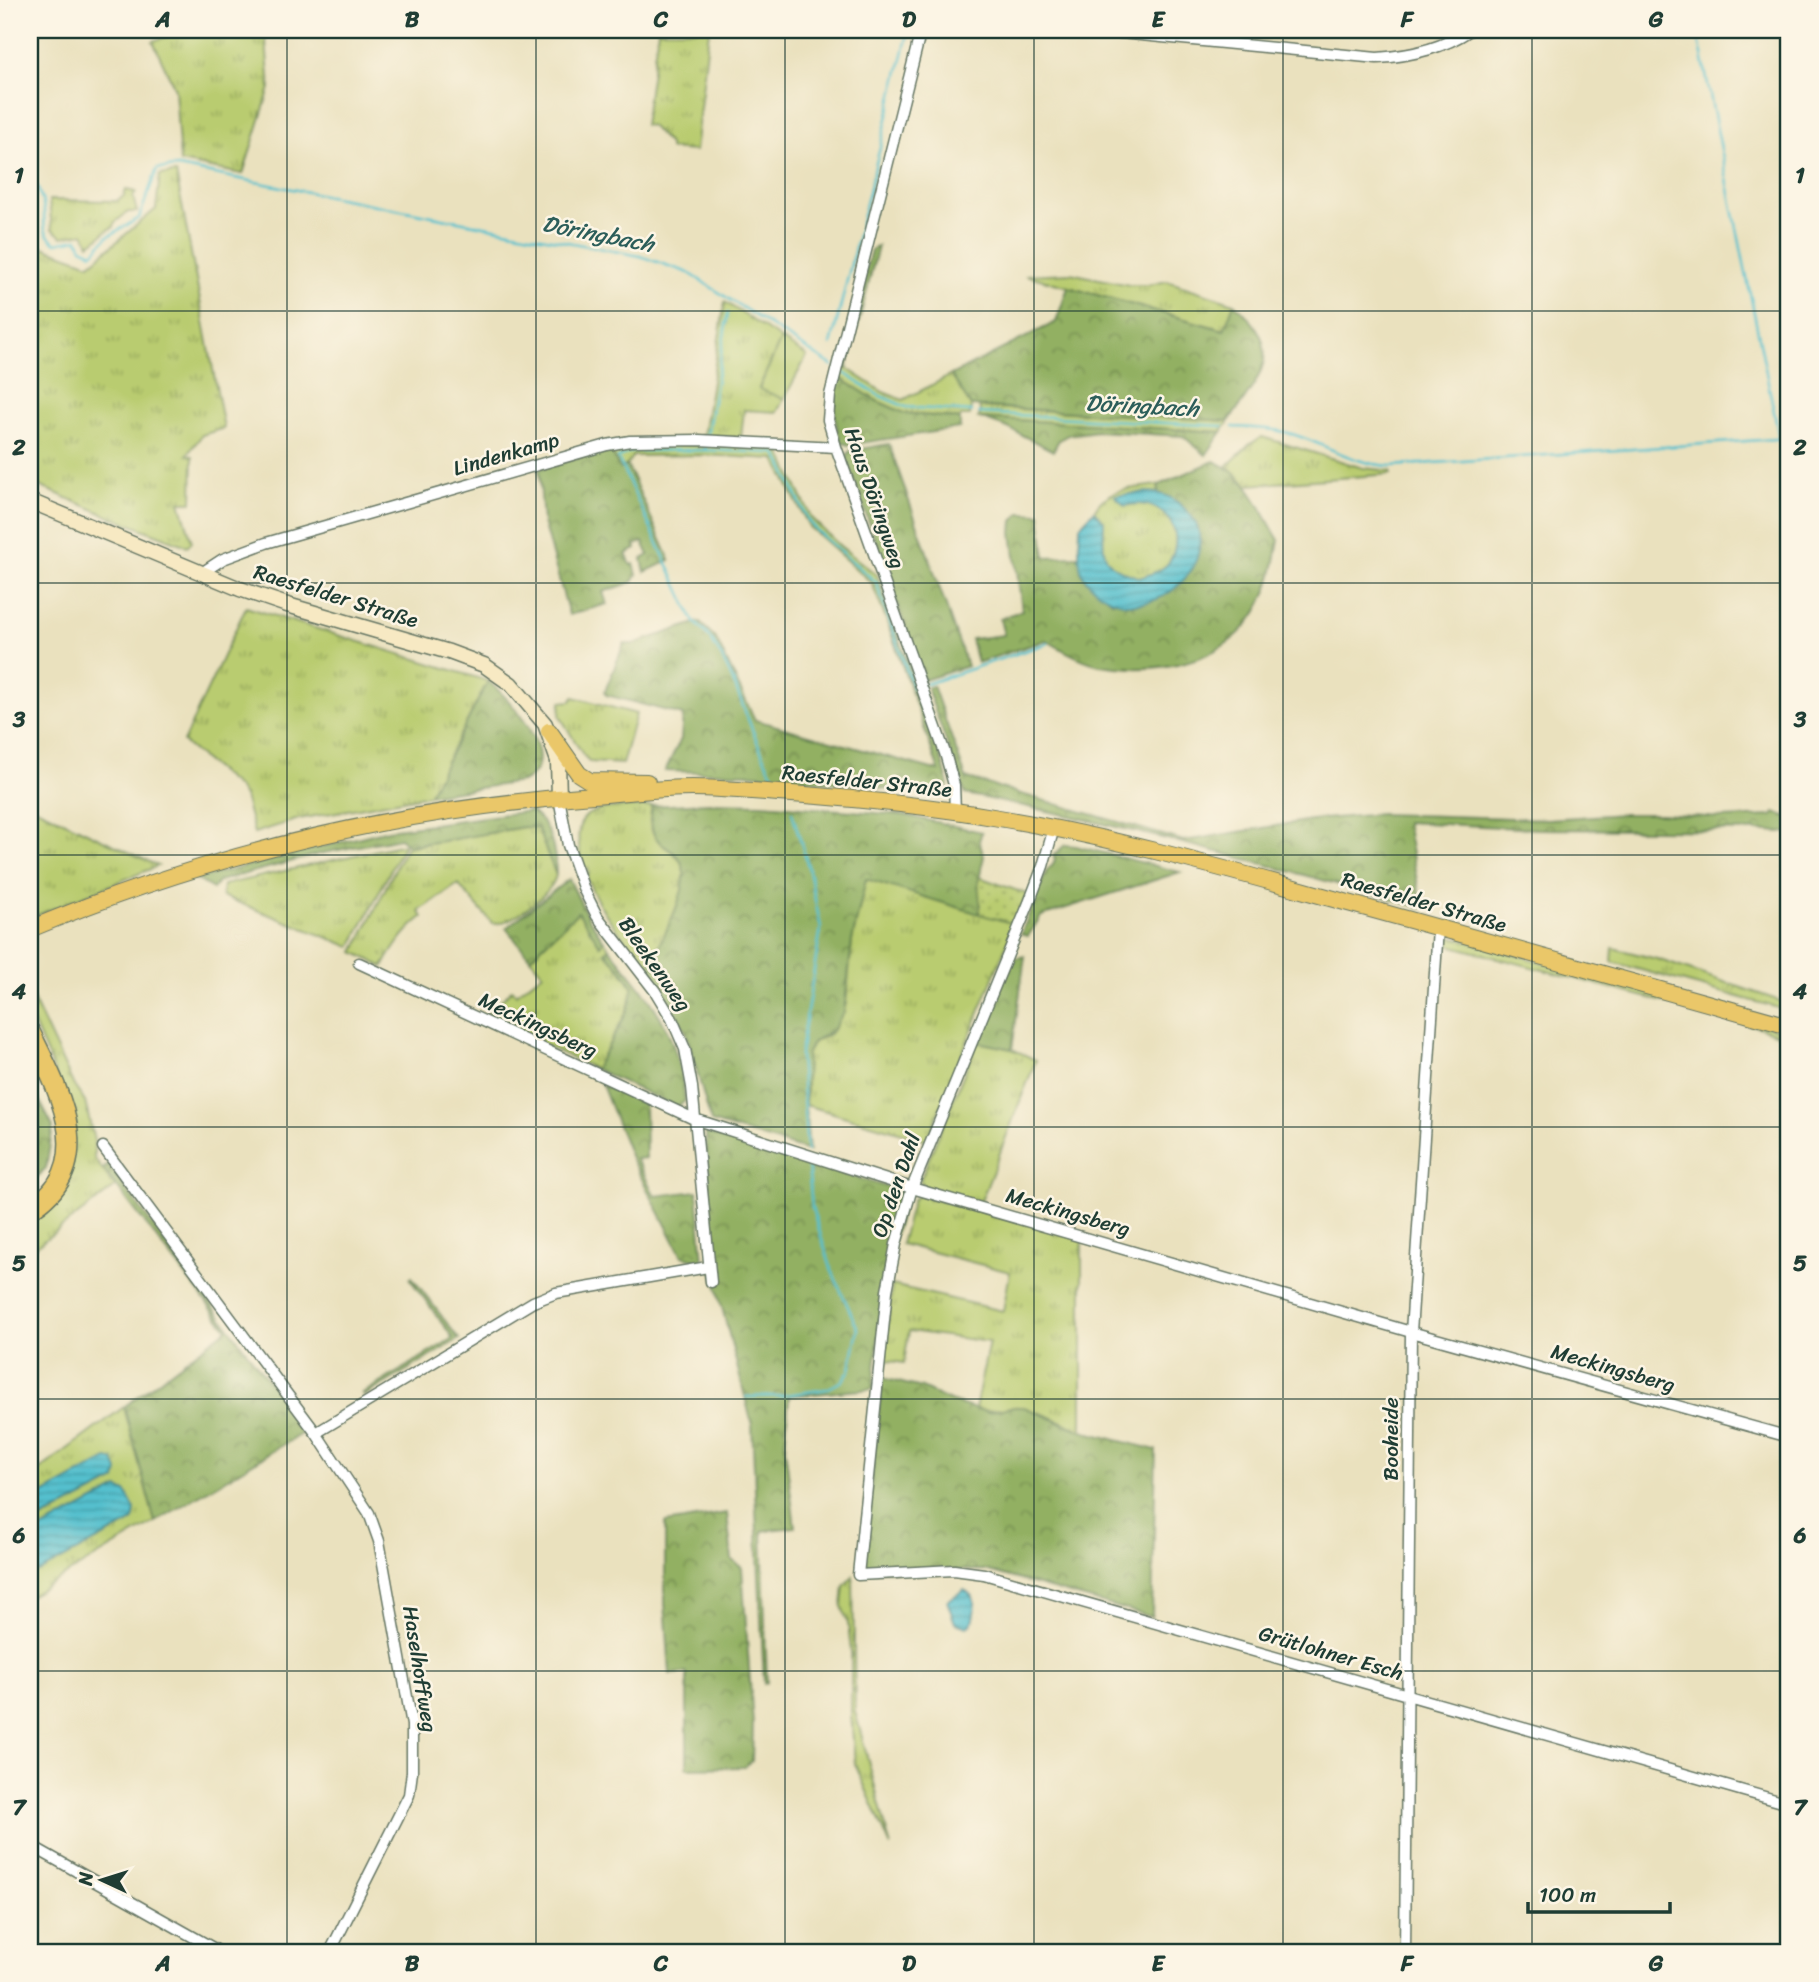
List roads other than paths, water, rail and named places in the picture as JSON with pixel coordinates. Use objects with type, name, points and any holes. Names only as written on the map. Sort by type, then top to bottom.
[{"type":"highway","points":[[30,1032],[61,1100],[68,1121],[69,1145],[65,1165],[54,1186],[30,1209]]},
{"type":"highway","points":[[30,1048],[52,1093],[63,1137],[55,1170],[48,1182],[30,1199]]},
{"type":"main road","name":"Raesfelder Straße","points":[[30,501],[201,574],[284,604],[475,661],[511,684],[534,709],[549,731],[558,761],[559,798],[691,788],[872,800],[1054,828],[1153,851],[1789,1026]]},
{"type":"main road","points":[[549,731],[579,774],[590,781],[644,782],[691,788]]},
{"type":"main road","points":[[30,929],[168,877],[304,838],[429,814],[559,798]]},
{"type":"street","name":"Haus Döringweg","points":[[921,30],[835,374],[828,420],[835,447],[945,753],[954,785],[955,811]]},
{"type":"street","points":[[1089,30],[1377,58],[1423,52],[1470,30]]},
{"type":"street","name":"Lindenkamp","points":[[201,574],[223,559],[266,543],[607,445],[630,441],[699,440],[835,447]]},
{"type":"street","name":"Bleekenweg","points":[[559,798],[568,845],[583,890],[605,926],[655,991],[679,1033],[689,1068],[710,1282]]},
{"type":"street","name":"Op den Dahl","points":[[858,1575],[888,1280],[912,1188],[1029,903],[1054,828]]},
{"type":"street","name":"Booheide","points":[[1405,1952],[1411,1332],[1438,928]]},
{"type":"street","name":"Meckingsberg","points":[[359,963],[694,1119],[912,1188],[1411,1332],[1789,1437]]},
{"type":"street","name":"Haselhoffweg","points":[[103,1147],[316,1433],[369,1513],[375,1527],[412,1725],[412,1772],[409,1795],[330,1952]]},
{"type":"street","points":[[316,1433],[533,1302],[556,1293],[708,1267]]},
{"type":"street","name":"Grütlohner Esch","points":[[858,1575],[954,1570],[984,1574],[1789,1804]]},
{"type":"street","points":[[30,1845],[220,1952]]},
{"type":"water","points":[[1146,492],[1169,497],[1188,512],[1198,529],[1199,548],[1193,567],[1181,583],[1164,596],[1144,603],[1123,603],[1101,594],[1084,577],[1079,559],[1080,526],[1094,511],[1104,521],[1104,552],[1111,564],[1140,578],[1160,570],[1169,562],[1174,550],[1173,527],[1168,518],[1160,510],[1149,506],[1125,506],[1115,496]]},
{"type":"water","points":[[107,1459],[114,1460],[118,1471],[116,1480],[30,1525],[30,1501]]},
{"type":"water","points":[[118,1488],[126,1492],[135,1510],[133,1521],[39,1572],[30,1573],[30,1535]]},
{"type":"water","points":[[964,1590],[971,1596],[974,1604],[973,1619],[967,1627],[955,1623],[947,1601]]},
{"type":"waterway","points":[[831,345],[909,30]]},
{"type":"waterway","points":[[1697,30],[1779,437]]},
{"type":"waterway","name":"Döringbach","points":[[30,186],[37,186],[43,204],[45,229],[50,238],[56,243],[78,239],[82,248],[93,253],[107,237],[139,218],[157,169],[178,167],[640,256],[689,273],[833,366]]},
{"type":"waterway","points":[[707,436],[728,313]]},
{"type":"waterway","name":"Döringbach","points":[[838,369],[878,395],[906,407],[972,412]]},
{"type":"waterway","name":"Döringbach","points":[[979,413],[1223,426]]},
{"type":"waterway","name":"Döringbach","points":[[1233,427],[1282,431],[1354,459],[1391,466],[1789,438]]},
{"type":"waterway","points":[[706,442],[705,450],[775,453],[778,456],[809,522],[876,582],[913,688]]},
{"type":"waterway","points":[[705,450],[632,451],[618,458],[694,621],[710,638],[722,658],[775,779]]},
{"type":"waterway","points":[[926,684],[1048,643]]},
{"type":"waterway","points":[[792,812],[808,866],[821,928],[800,1054],[807,1151]]},
{"type":"waterway","points":[[746,1397],[779,1396],[827,1389],[842,1381],[850,1370],[858,1329],[832,1271],[812,1208],[808,1163]]}]
